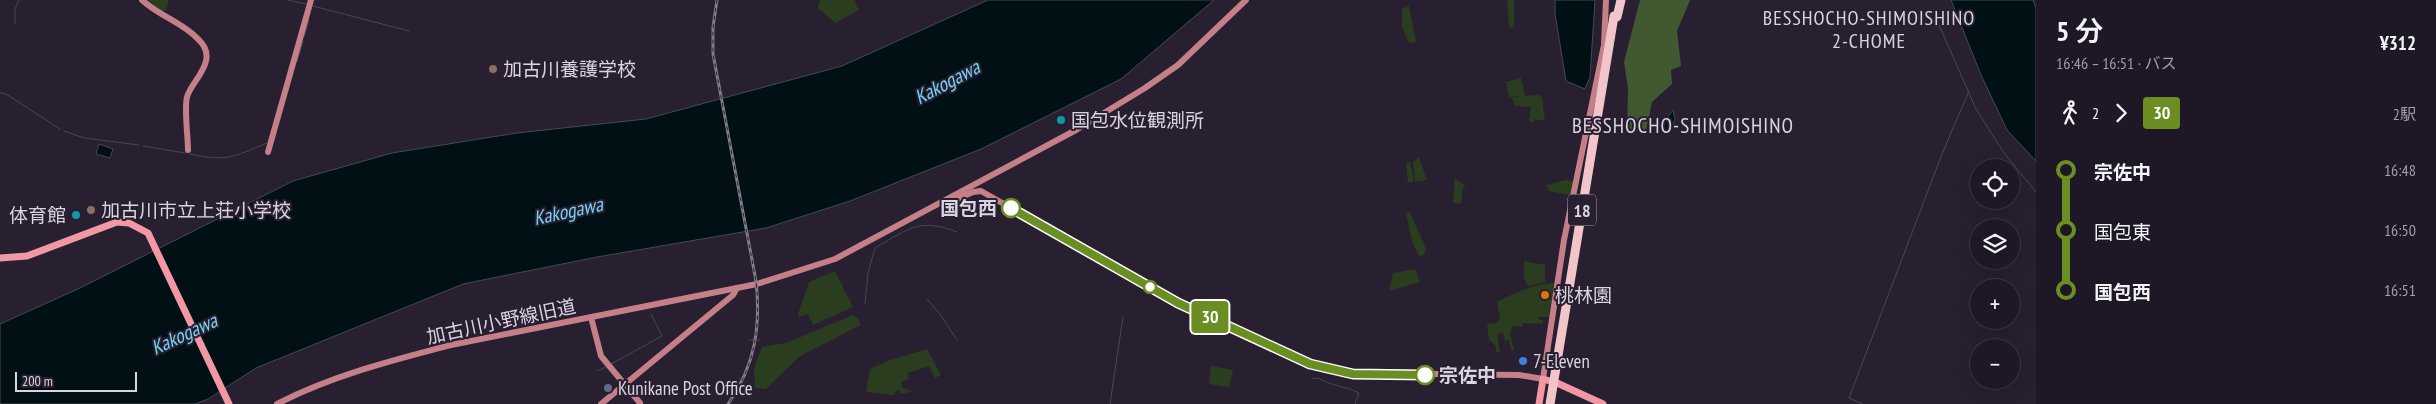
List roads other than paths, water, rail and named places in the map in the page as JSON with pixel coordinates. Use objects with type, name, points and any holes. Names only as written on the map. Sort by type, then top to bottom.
[{"type":"highway","name":"18","points":[[1552,404],[1619,0]]},
{"type":"main road","points":[[142,0],[152,8],[180,23],[201,41],[204,48],[206,62],[204,70],[187,98],[188,150]]},
{"type":"main road","points":[[268,152],[311,0]]},
{"type":"main road","points":[[931,207],[1076,130],[1145,88],[1178,65],[1246,0]]},
{"type":"main road","points":[[1540,404],[1564,240],[1604,45],[1606,0]]},
{"type":"main road","points":[[931,207],[937,208],[973,192],[981,191],[1178,303],[1310,364],[1353,374],[1510,375],[1543,379],[1557,383],[1603,404]]},
{"type":"main road","name":"加古川小野線旧道","points":[[277,404],[329,382],[407,356],[451,345],[784,277],[836,258],[931,207]]},
{"type":"main road","points":[[0,258],[27,256],[117,222],[129,223],[148,233],[229,404]]},
{"type":"main road","points":[[601,404],[733,295],[737,288]]},
{"type":"main road","points":[[591,317],[601,356],[640,404]]},
{"type":"water","name":"Kakogawa","points":[[988,0],[1214,0],[1121,79],[981,149],[850,201],[766,228],[597,257],[463,284],[256,368],[208,399],[195,404],[0,404],[0,324],[78,289],[293,181],[392,153],[517,133],[646,119],[842,66]]},
{"type":"water","points":[[1555,0],[1595,0],[1590,77],[1585,89],[1566,81],[1555,14]]},
{"type":"water","points":[[1951,0],[2033,0],[2036,8],[2036,161],[2007,130],[1981,75]]},
{"type":"water","points":[[1673,110],[1675,120],[1670,129],[1663,134],[1662,124]]},
{"type":"water","points":[[99,144],[113,149],[110,158],[96,154]]},
{"type":"waterway","points":[[15,24],[15,9],[19,0]]},
{"type":"waterway","points":[[288,0],[306,4]]},
{"type":"waterway","points":[[313,6],[409,31]]},
{"type":"waterway","points":[[1954,11],[1936,18],[1976,109],[2004,153],[2036,192]]},
{"type":"waterway","points":[[304,37],[309,20]]},
{"type":"waterway","points":[[297,62],[303,41]]},
{"type":"waterway","points":[[1863,404],[1849,398],[1942,154],[1969,91]]},
{"type":"waterway","points":[[0,93],[6,94],[60,129]]},
{"type":"waterway","points":[[64,131],[84,138],[139,145]]},
{"type":"waterway","points":[[190,154],[214,158],[230,157],[267,143]]},
{"type":"waterway","points":[[143,146],[185,153]]},
{"type":"waterway","points":[[865,303],[868,273],[875,248],[914,227],[923,225],[933,225],[957,232]]},
{"type":"waterway","points":[[927,299],[940,314],[957,340]]},
{"type":"waterway","points":[[611,364],[662,336],[651,314]]},
{"type":"waterway","points":[[1110,404],[1123,317]]},
{"type":"waterway","points":[[749,340],[760,340]]},
{"type":"waterway","points":[[597,371],[606,367]]},
{"type":"waterway","points":[[1312,379],[1318,378],[1359,393],[1355,404]]},
{"type":"railway","points":[[717,0],[713,27],[713,54],[756,281],[758,314],[750,361],[737,390],[728,404]]},
{"type":"place","name":"加古川養護学校","points":[[493,69]]},
{"type":"place","name":"国包水位観測所","points":[[1061,120]]},
{"type":"place","name":"国包西","points":[[1011,208]]},
{"type":"place","name":"加古川市立上荘小学校","points":[[91,210]]},
{"type":"place","name":"体育館","points":[[76,215]]},
{"type":"place","name":"桃林園","points":[[1545,295]]},
{"type":"place","name":"7-Eleven","points":[[1523,361]]},
{"type":"place","name":"宗佐中","points":[[1425,375]]},
{"type":"place","name":"Kunikane Post Office","points":[[608,388]]},
{"type":"district","name":"BESSHOCHO-SHIMOISHINO 2-CHOME","points":[[1869,30]]},
{"type":"district","name":"BESSHOCHO-SHIMOISHINO","points":[[1683,125]]}]
